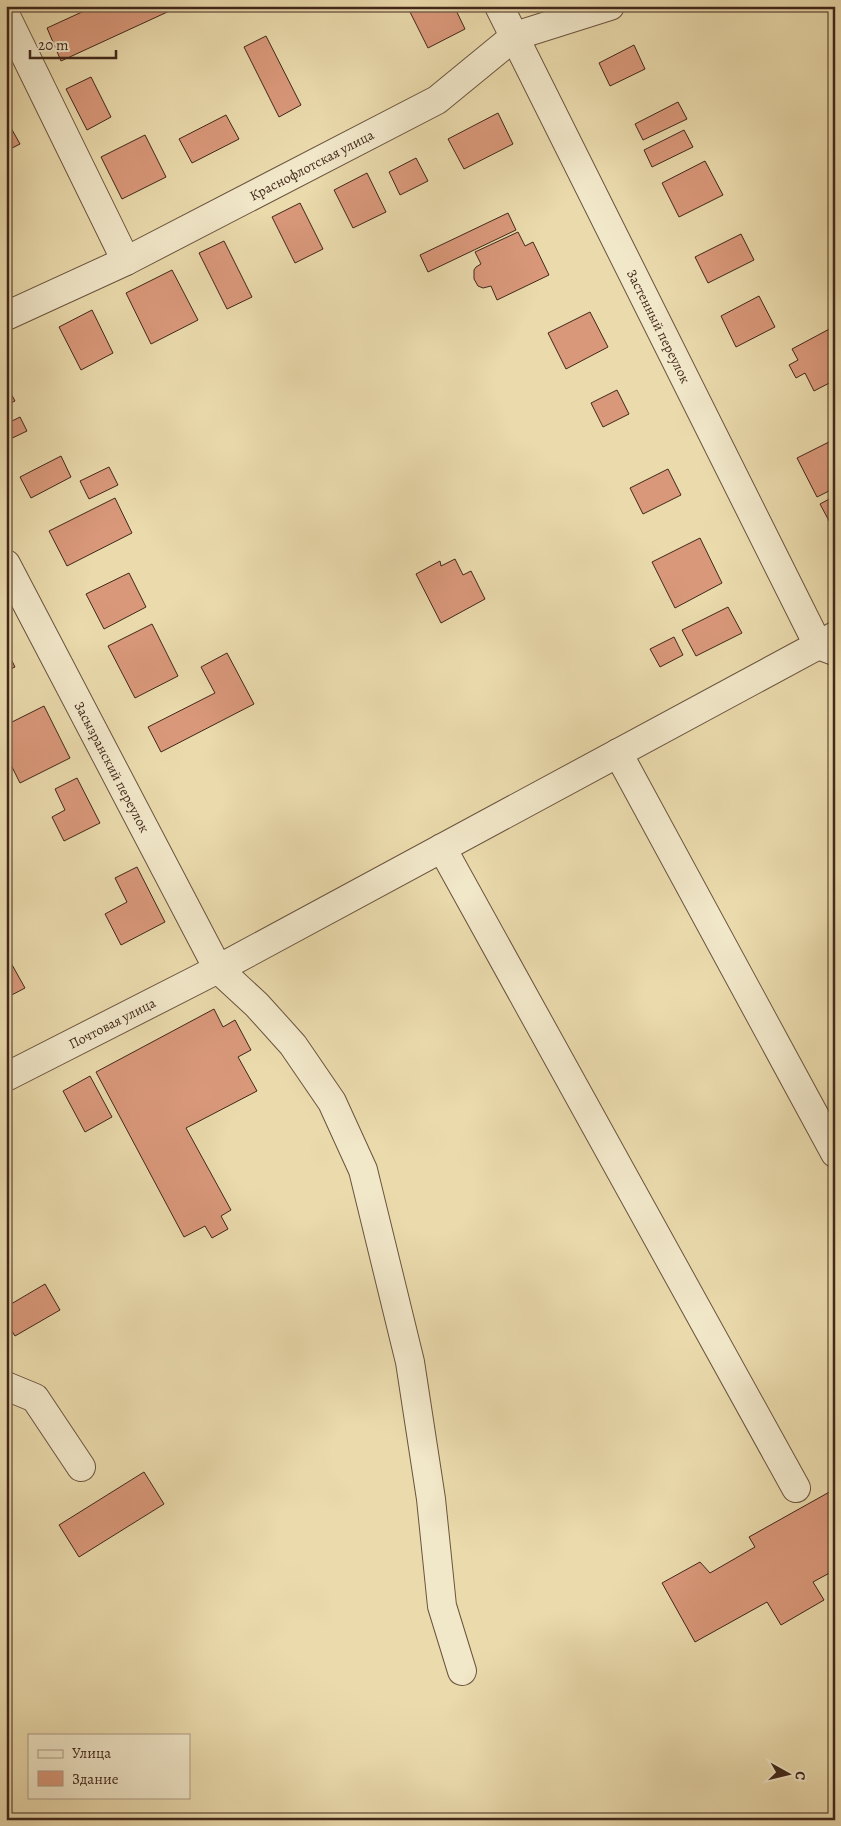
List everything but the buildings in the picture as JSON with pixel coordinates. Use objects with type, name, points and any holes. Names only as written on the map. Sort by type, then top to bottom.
[{"type":"street","name":"Застенный переулок","points":[[499,6],[829,644]]},
{"type":"street","name":"Краснофлотская улица","points":[[6,316],[126,261],[437,100],[515,36],[610,6]]},
{"type":"street","points":[[6,16],[126,261]]},
{"type":"street","name":"Засызранский переулок","points":[[6,564],[218,969],[257,1005],[293,1044],[332,1102],[363,1170],[410,1362],[431,1499],[442,1606],[462,1671]]},
{"type":"street","name":"Почтовая улица","points":[[6,1077],[218,969],[618,753],[829,644]]},
{"type":"street","points":[[618,753],[835,1153]]},
{"type":"street","points":[[442,848],[796,1488]]},
{"type":"street","points":[[6,1386],[34,1398],[81,1467]]}]
